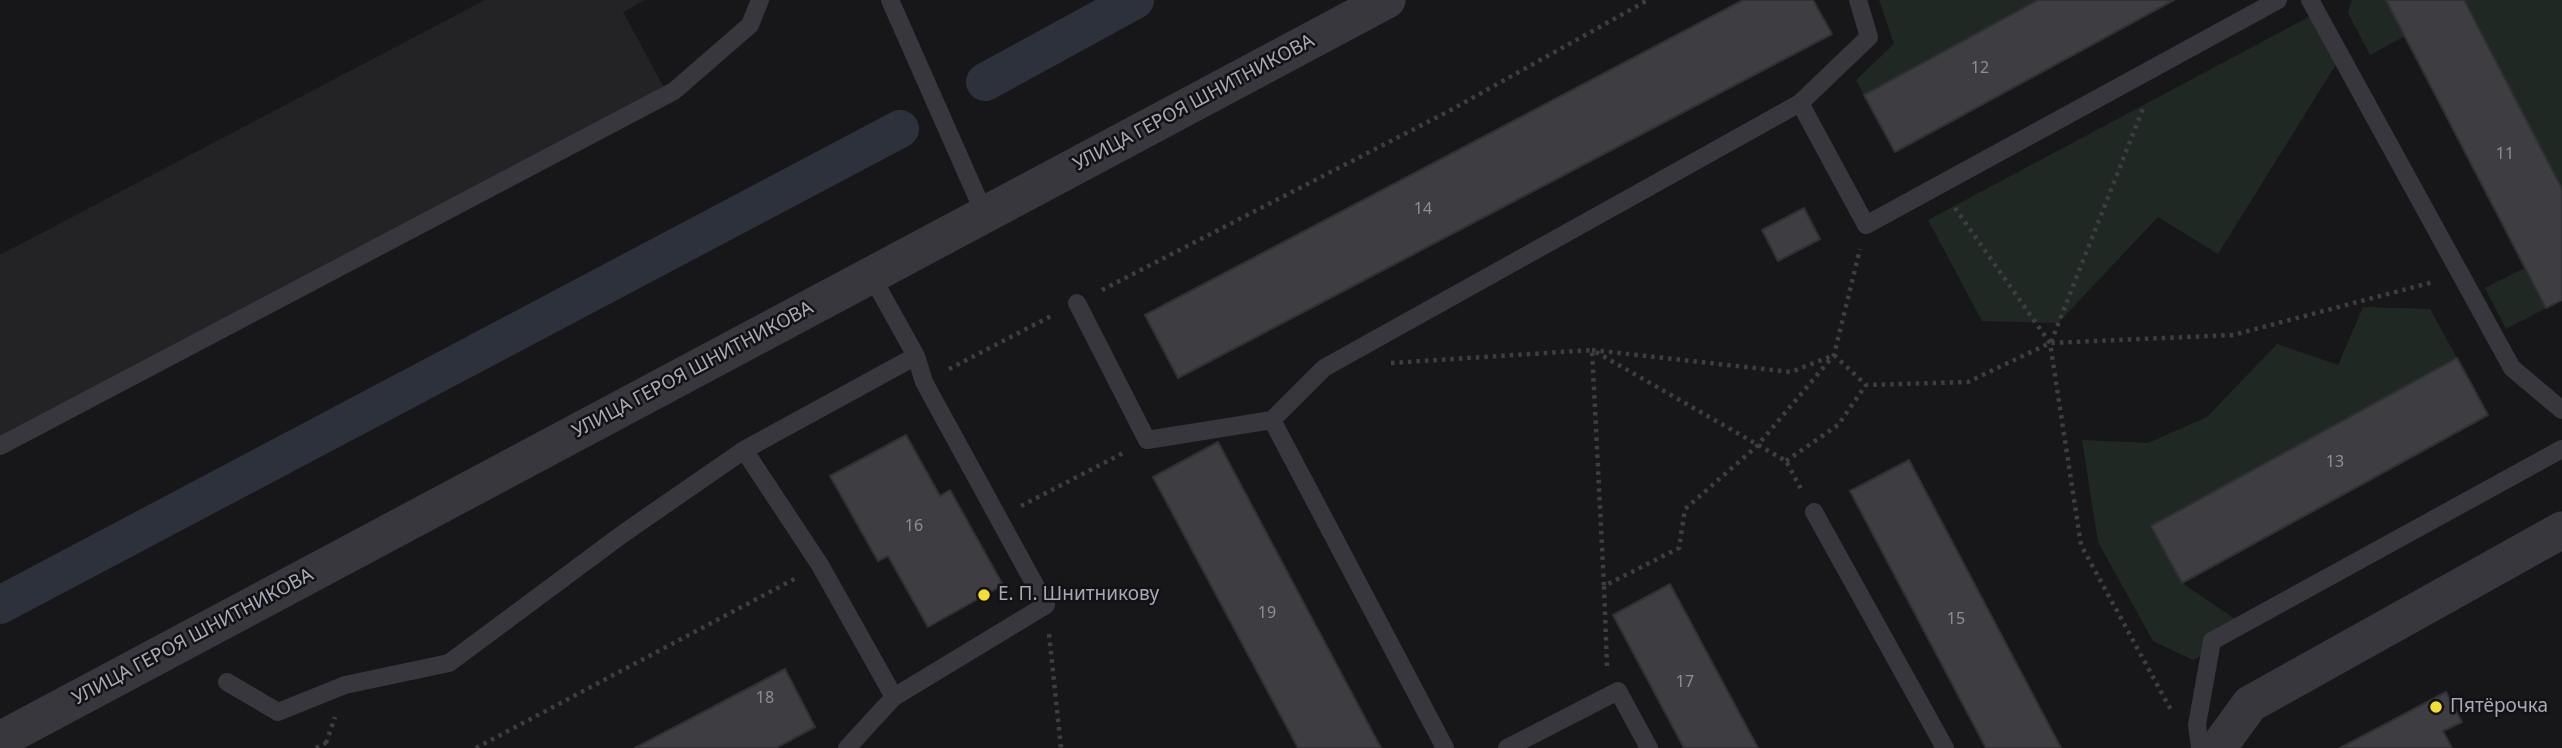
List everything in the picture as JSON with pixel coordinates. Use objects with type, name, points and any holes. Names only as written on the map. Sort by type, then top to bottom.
[{"type":"street","name":"УЛИЦА ГЕРОЯ ШНИТНИКОВА","points":[[0,740],[1387,0]]},
{"type":"street","points":[[2218,748],[2250,704],[2562,530]]},
{"type":"lane","points":[[0,446],[674,91],[750,25],[760,0]]},
{"type":"lane","points":[[890,0],[985,215]]},
{"type":"lane","points":[[1077,303],[1147,440],[1272,420],[1324,368],[1800,103],[1869,37],[1858,0]]},
{"type":"lane","points":[[1800,103],[1866,225],[2278,0]]},
{"type":"lane","points":[[2310,0],[2512,368],[2562,410]]},
{"type":"lane","points":[[847,748],[894,697],[1046,606],[1000,517],[924,382],[916,356],[872,275]]},
{"type":"lane","points":[[227,682],[278,712],[345,685],[449,663],[624,533],[744,450],[916,356]]},
{"type":"lane","points":[[1272,420],[1446,748]]},
{"type":"lane","points":[[2200,748],[2197,725],[2212,641],[2562,449]]},
{"type":"lane","points":[[744,450],[820,565],[894,697]]},
{"type":"lane","points":[[1814,512],[1945,748]]},
{"type":"lane","points":[[1507,748],[1618,691],[1649,748]]},
{"type":"path","points":[[1259,209],[1449,111],[1648,0]]},
{"type":"path","points":[[2050,342],[2160,64]]},
{"type":"path","points":[[1939,185],[2050,342],[2081,545],[2172,712]]},
{"type":"path","points":[[1604,586],[1679,548],[1685,509],[1757,446],[1834,355],[1866,225]]},
{"type":"path","points":[[1834,355],[1866,385],[1968,382],[2050,342],[2233,335],[2461,275]]},
{"type":"path","points":[[1324,368],[1592,350],[1791,372],[1834,355]]},
{"type":"path","points":[[1592,350],[1786,461],[1814,512]]},
{"type":"path","points":[[1592,350],[1607,670],[1618,691]]},
{"type":"path","points":[[1786,461],[1838,425],[1866,385]]},
{"type":"path","points":[[1000,517],[1147,440]]},
{"type":"path","points":[[476,748],[820,565]]},
{"type":"path","points":[[1046,606],[1061,748]]},
{"type":"path","points":[[316,748],[326,743],[328,748]]},
{"type":"shaded area","points":[[485,0],[645,0],[623,12],[670,99],[0,451],[0,255]]},
{"type":"shaded area","points":[[1879,0],[2038,0],[1864,95],[1856,80],[1894,44]]},
{"type":"shaded area","points":[[2352,0],[2386,0],[2405,36],[2370,55],[2348,13]]},
{"type":"shaded area","points":[[2464,0],[2562,0],[2562,189]]},
{"type":"shaded area","points":[[2320,11],[2343,53],[2218,254],[2158,217],[2058,323],[1982,321],[1928,220]]},
{"type":"shaded area","points":[[2525,268],[2546,308],[2506,329],[2485,288]]},
{"type":"shaded area","points":[[2363,307],[2430,309],[2457,358],[2151,526],[2182,583],[2250,629],[2193,660],[2153,641],[2098,542],[2082,440],[2148,443],[2207,417],[2277,344],[2338,365]]},
{"type":"building","points":[[1743,0],[1813,0],[1832,34],[1178,378],[1145,315]]},
{"type":"building","points":[[2038,0],[2174,0],[1895,152],[1864,95]]},
{"type":"building","points":[[2386,0],[2464,0],[2562,189],[2562,300],[2546,308]]},
{"type":"building","points":[[1804,208],[1820,239],[1778,261],[1762,230]]},
{"type":"building","points":[[2457,358],[2488,415],[2182,583],[2151,526]]},
{"type":"building","points":[[906,435],[940,496],[950,490],[1003,585],[928,627],[888,556],[878,561],[830,476]]},
{"type":"building","points":[[1218,442],[1381,748],[1298,748],[1153,477]]},
{"type":"building","points":[[1909,460],[2061,748],[1986,748],[1850,491]]},
{"type":"building","points":[[1670,584],[1758,748],[1684,748],[1613,615]]},
{"type":"building","points":[[785,669],[815,727],[776,748],[635,748]]},
{"type":"building","name":"Пятёрочка","points":[[2446,692],[2462,722],[2443,731],[2452,748],[2340,748]]},
{"type":"waterway","points":[[985,82],[1135,0]]},
{"type":"waterway","points":[[0,605],[900,129]]},
{"type":"place","name":"Е. П. Шнитникову","points":[[984,595]]},
{"type":"place","name":"Пятёрочка","points":[[2436,707]]}]
